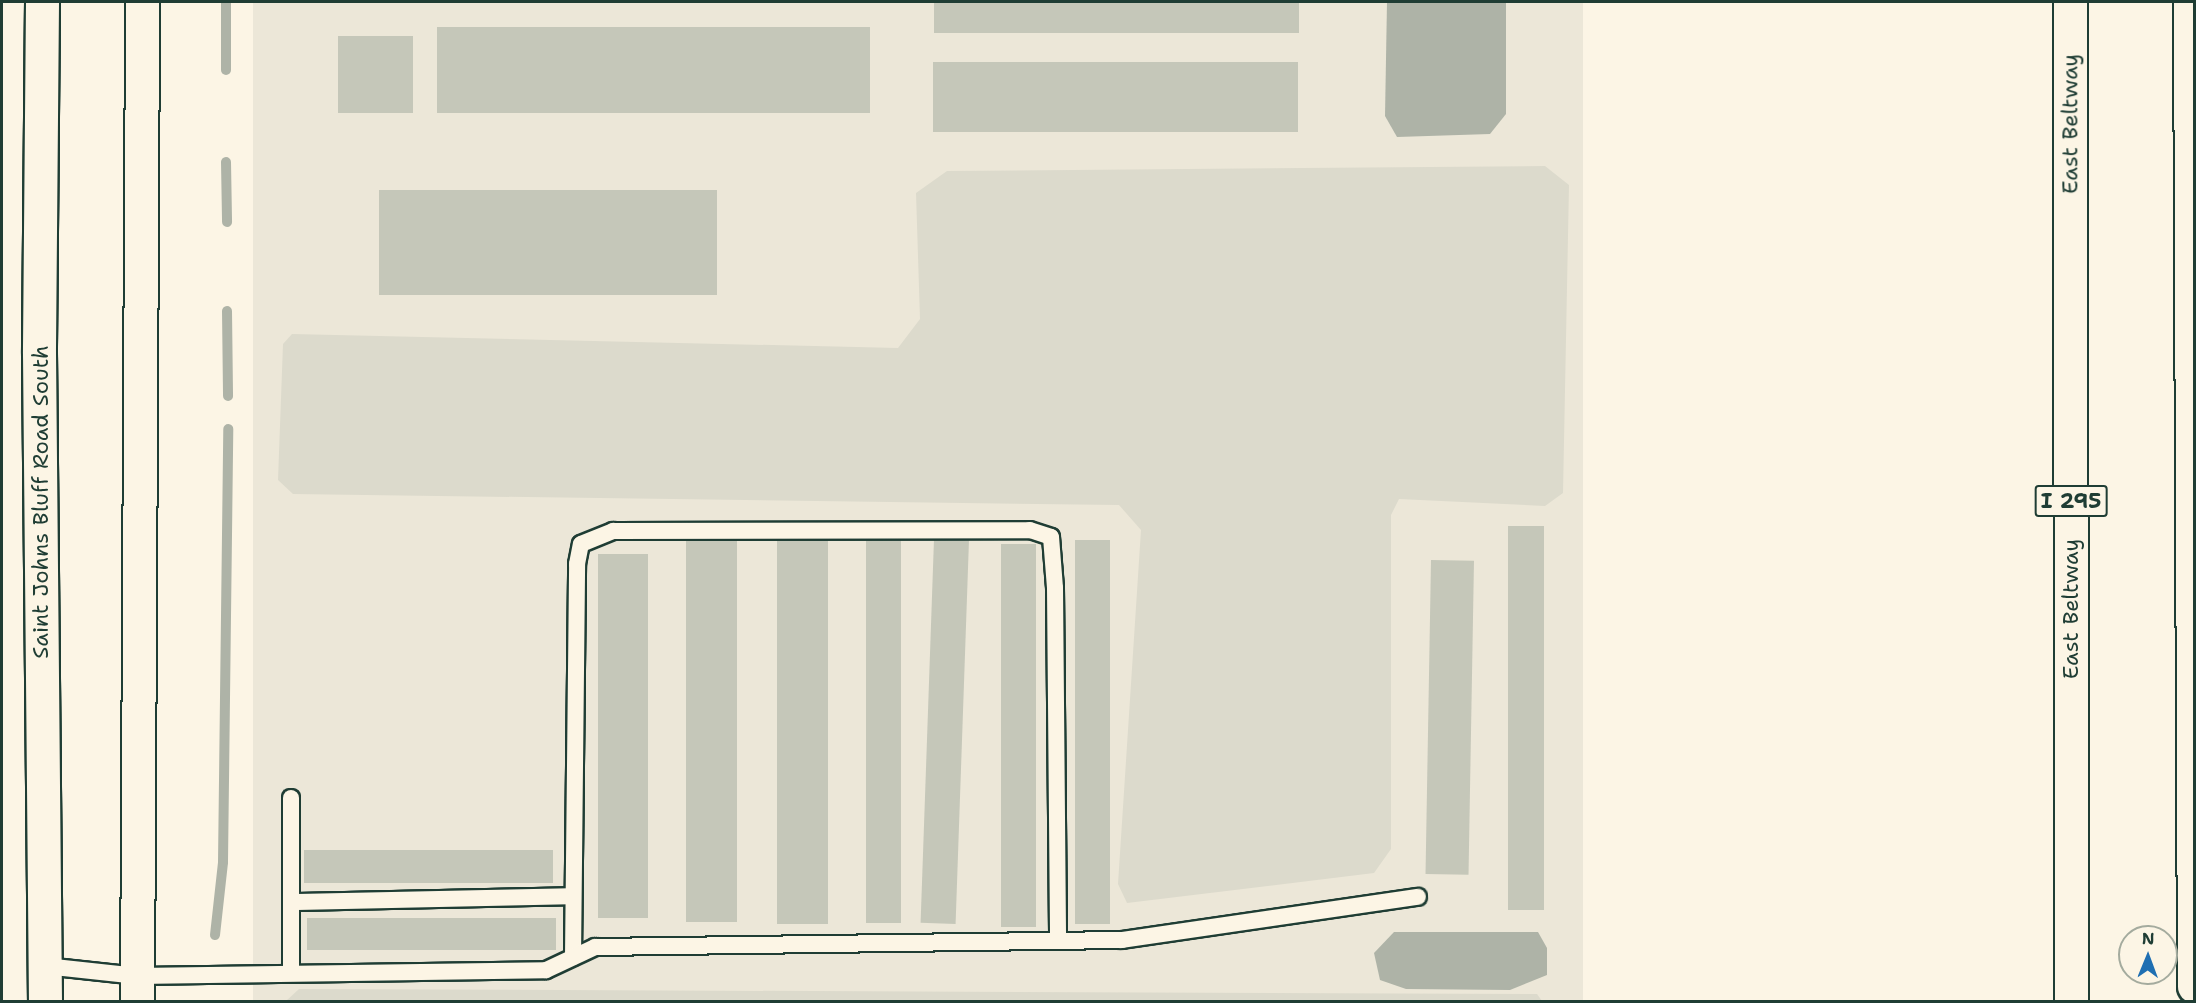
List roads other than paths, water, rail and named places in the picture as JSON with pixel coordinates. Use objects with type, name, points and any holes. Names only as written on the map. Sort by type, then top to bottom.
[{"type":"main road","name":"Saint Johns Bluff Road South","points":[[42,2],[39,353],[45,1002]]},
{"type":"main road","points":[[137,989],[142,2]]},
{"type":"main road","name":"East Beltway","points":[[2070,2],[2071,1002]]},
{"type":"main road","points":[[2190,2],[2194,986]]},
{"type":"lane","points":[[573,957],[577,564],[581,544],[613,531],[1030,530],[1051,537],[1055,588],[1058,941]]},
{"type":"lane","points":[[291,798],[293,903],[291,973]]},
{"type":"lane","points":[[293,903],[573,896]]},
{"type":"lane","points":[[45,966],[137,989],[291,973],[546,970],[595,947],[1122,940],[1418,897]]},
{"type":"waterway","points":[[226,2],[226,70]]},
{"type":"waterway","points":[[226,162],[227,222]]},
{"type":"waterway","points":[[227,311],[228,396]]},
{"type":"waterway","points":[[215,935],[223,862],[228,429]]}]
